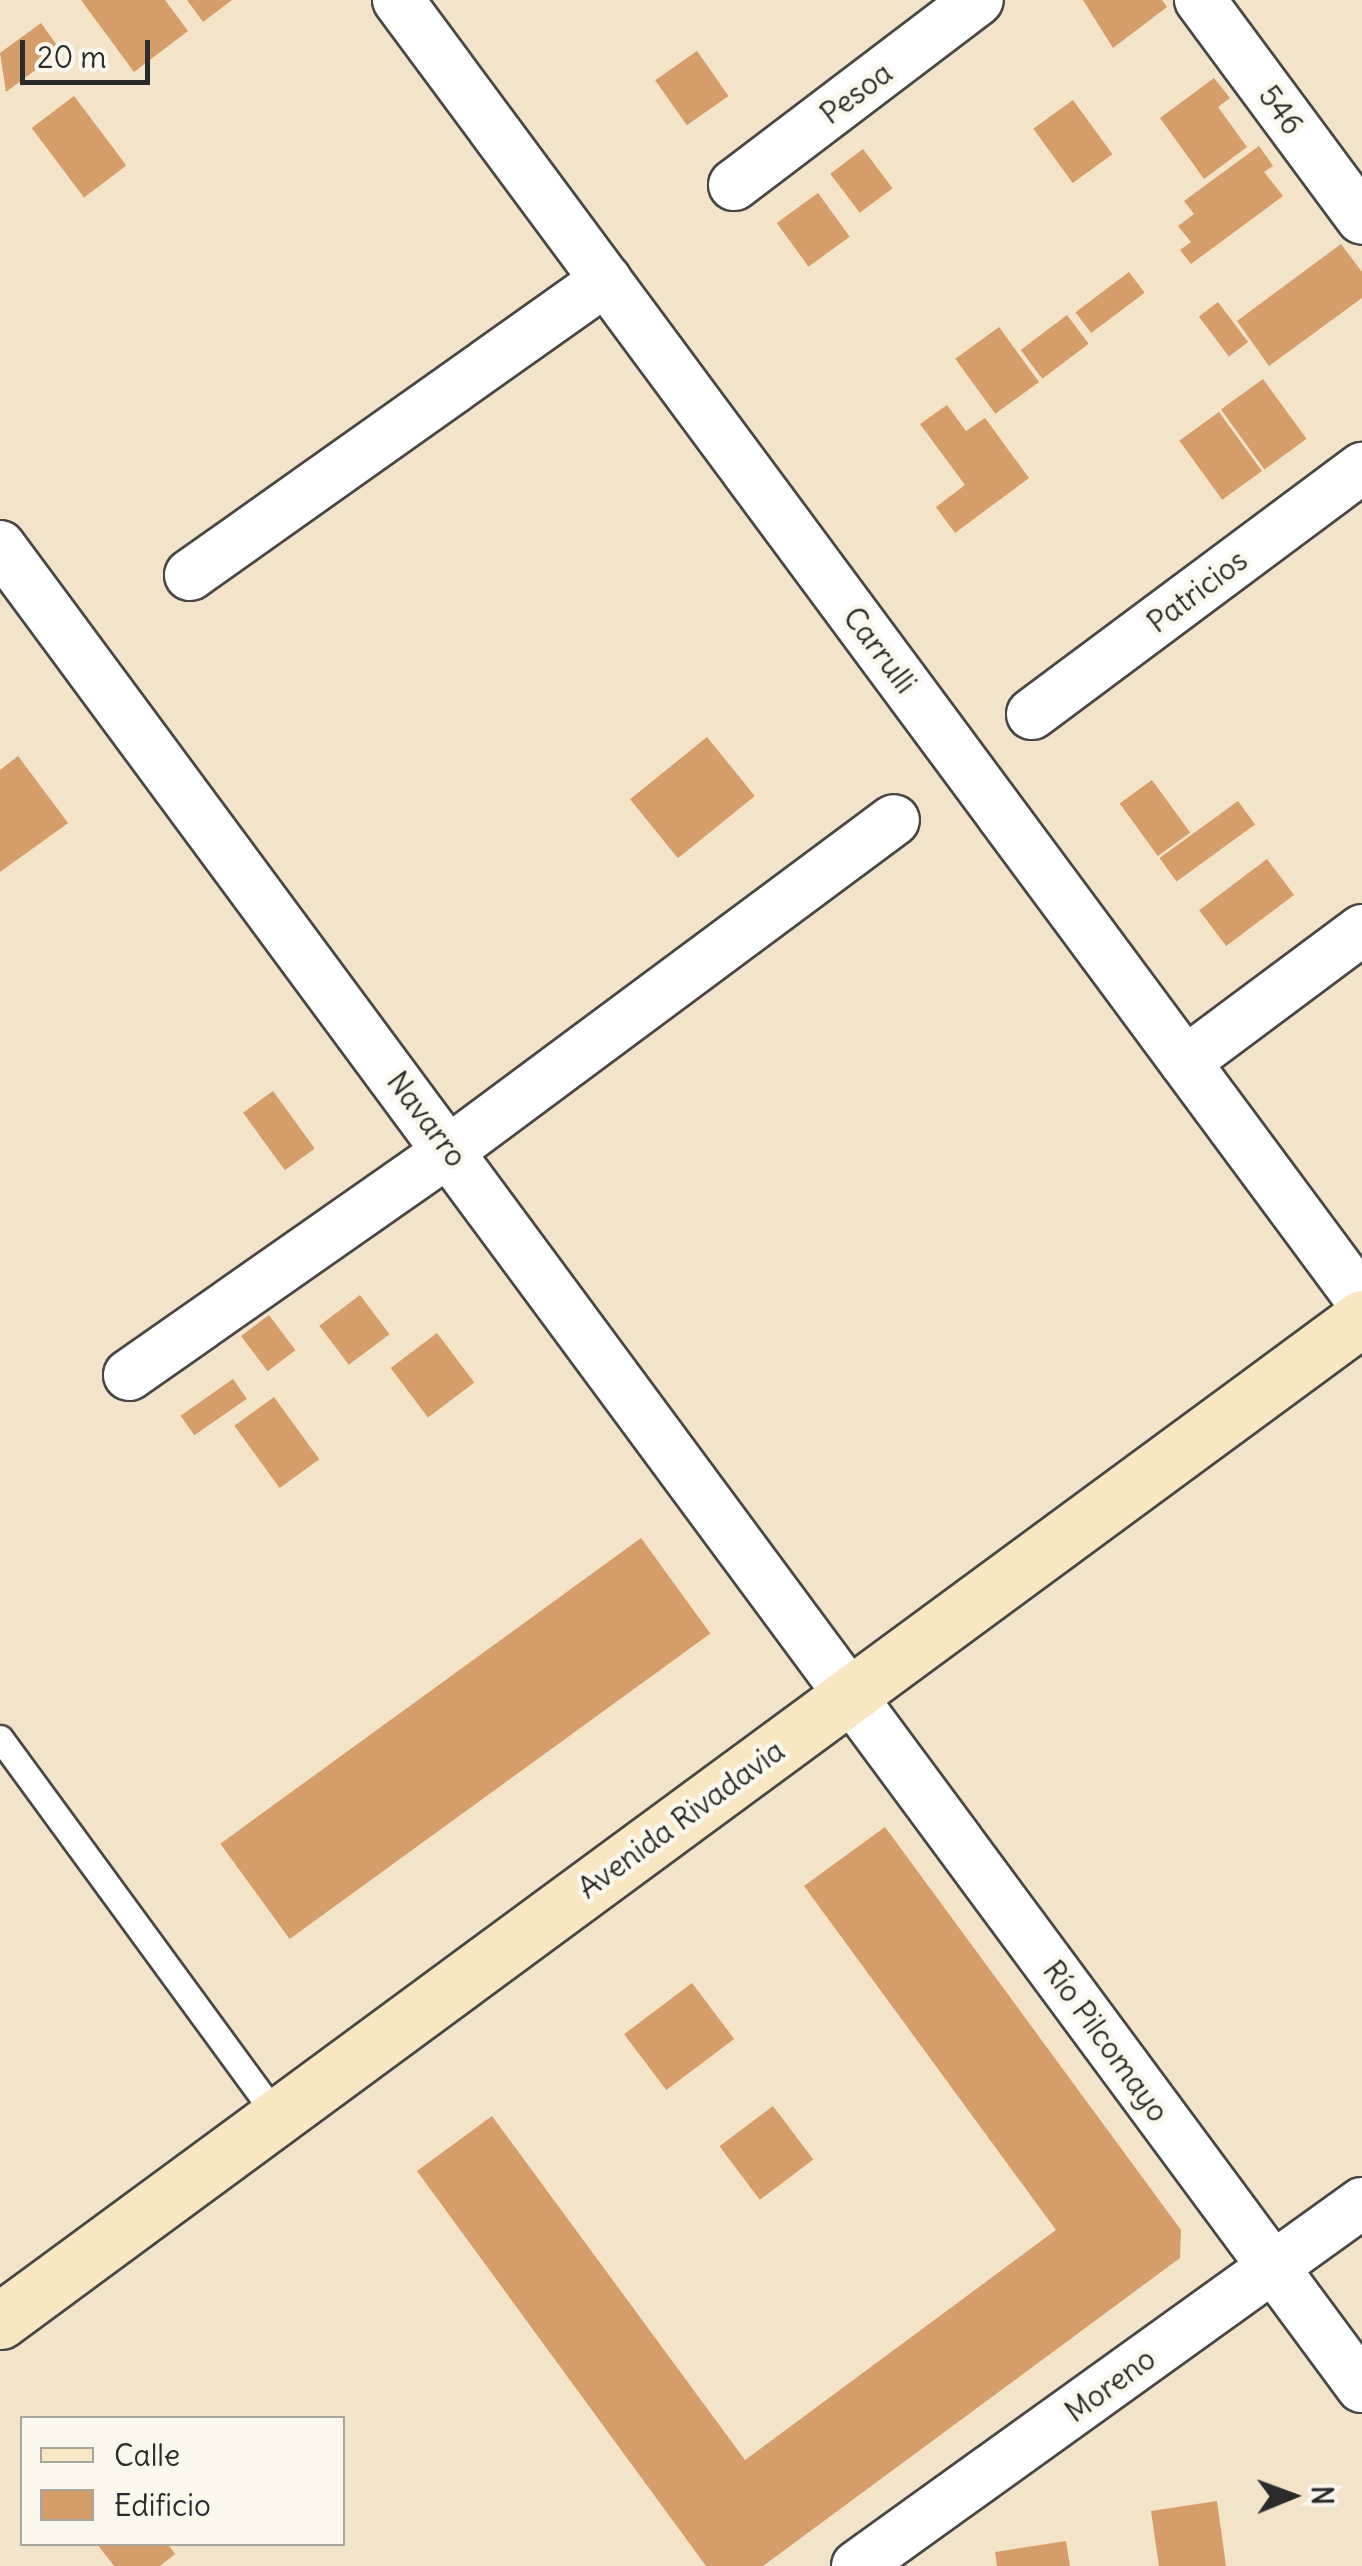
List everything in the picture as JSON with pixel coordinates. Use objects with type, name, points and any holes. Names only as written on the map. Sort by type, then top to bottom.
[{"type":"main road","name":"Avenida Rivadavia","points":[[0,2321],[1362,1318]]},
{"type":"street","name":"Carrulli","points":[[398,0],[1362,1301]]},
{"type":"street","name":"Pesoa","points":[[734,185],[978,0]]},
{"type":"street","name":"546","points":[[1200,0],[1362,219]]},
{"type":"street","points":[[190,575],[606,280]]},
{"type":"street","name":"Patricios","points":[[1032,714],[1362,468]]},
{"type":"street","name":"Navarro","points":[[0,546],[852,1693]]},
{"type":"street","points":[[130,1375],[450,1150],[894,820]]},
{"type":"street","points":[[1185,1062],[1362,930]]},
{"type":"street","name":"Río Pilcomayo","points":[[852,1693],[1362,2387]]},
{"type":"street","name":"Moreno","points":[[857,2566],[1362,2203]]},
{"type":"lane","points":[[0,1738],[278,2116]]},
{"type":"building","points":[[81,0],[165,0],[188,31],[134,72]]},
{"type":"building","points":[[187,0],[232,0],[203,22]]},
{"type":"building","points":[[1083,0],[1162,0],[1167,7],[1113,48]]},
{"type":"building","points":[[41,23],[61,51],[6,92],[0,53]]},
{"type":"building","points":[[697,51],[729,96],[687,125],[655,80]]},
{"type":"building","points":[[1214,78],[1230,98],[1218,107],[1247,147],[1204,179],[1160,118]]},
{"type":"building","points":[[74,96],[126,165],[84,197],[32,128]]},
{"type":"building","points":[[1073,100],[1112,154],[1073,183],[1033,129]]},
{"type":"building","points":[[1259,146],[1273,166],[1264,172],[1283,196],[1191,264],[1180,250],[1191,242],[1178,226],[1194,214],[1184,201]]},
{"type":"building","points":[[863,149],[892,188],[860,213],[830,174]]},
{"type":"building","points":[[818,193],[850,237],[808,267],[777,223]]},
{"type":"building","points":[[1341,244],[1362,272],[1362,298],[1269,366],[1237,321]]},
{"type":"building","points":[[1129,272],[1145,293],[1091,333],[1075,312]]},
{"type":"building","points":[[1218,302],[1248,342],[1229,356],[1199,316]]},
{"type":"building","points":[[1067,315],[1089,344],[1042,379],[1021,350]]},
{"type":"building","points":[[999,327],[1039,382],[995,414],[955,359]]},
{"type":"building","points":[[1263,379],[1306,439],[1264,469],[1221,410]]},
{"type":"building","points":[[947,405],[966,431],[985,418],[1029,478],[955,533],[936,507],[965,485],[920,424]]},
{"type":"building","points":[[1219,412],[1262,471],[1222,500],[1179,441]]},
{"type":"building","points":[[707,737],[755,796],[678,858],[630,799]]},
{"type":"building","points":[[18,756],[68,823],[0,872],[0,770]]},
{"type":"building","points":[[1152,780],[1190,833],[1158,856],[1120,804]]},
{"type":"building","points":[[1238,801],[1255,824],[1177,881],[1160,858]]},
{"type":"building","points":[[1267,859],[1294,895],[1226,946],[1199,910]]},
{"type":"building","points":[[273,1091],[315,1148],[285,1170],[243,1113]]},
{"type":"building","points":[[360,1295],[389,1334],[349,1365],[319,1326]]},
{"type":"building","points":[[269,1315],[295,1350],[268,1371],[241,1336]]},
{"type":"building","points":[[437,1333],[474,1383],[428,1417],[391,1368]]},
{"type":"building","points":[[233,1379],[247,1399],[194,1435],[181,1416]]},
{"type":"building","points":[[274,1397],[319,1459],[280,1488],[234,1426]]},
{"type":"building","points":[[641,1538],[710,1633],[290,1939],[220,1844]]},
{"type":"building","points":[[885,1827],[1181,2230],[1180,2258],[763,2566],[706,2566],[417,2171],[492,2116],[745,2460],[1056,2230],[804,1886]]},
{"type":"building","points":[[692,1983],[734,2039],[666,2090],[624,2034]]},
{"type":"building","points":[[773,2106],[813,2160],[760,2200],[719,2146]]},
{"type":"building","points":[[1217,2501],[1226,2566],[1159,2566],[1151,2511]]},
{"type":"building","points":[[1066,2541],[1070,2566],[997,2566],[995,2552]]},
{"type":"building","points":[[99,2546],[169,2546],[175,2554],[160,2566],[114,2566]]}]
